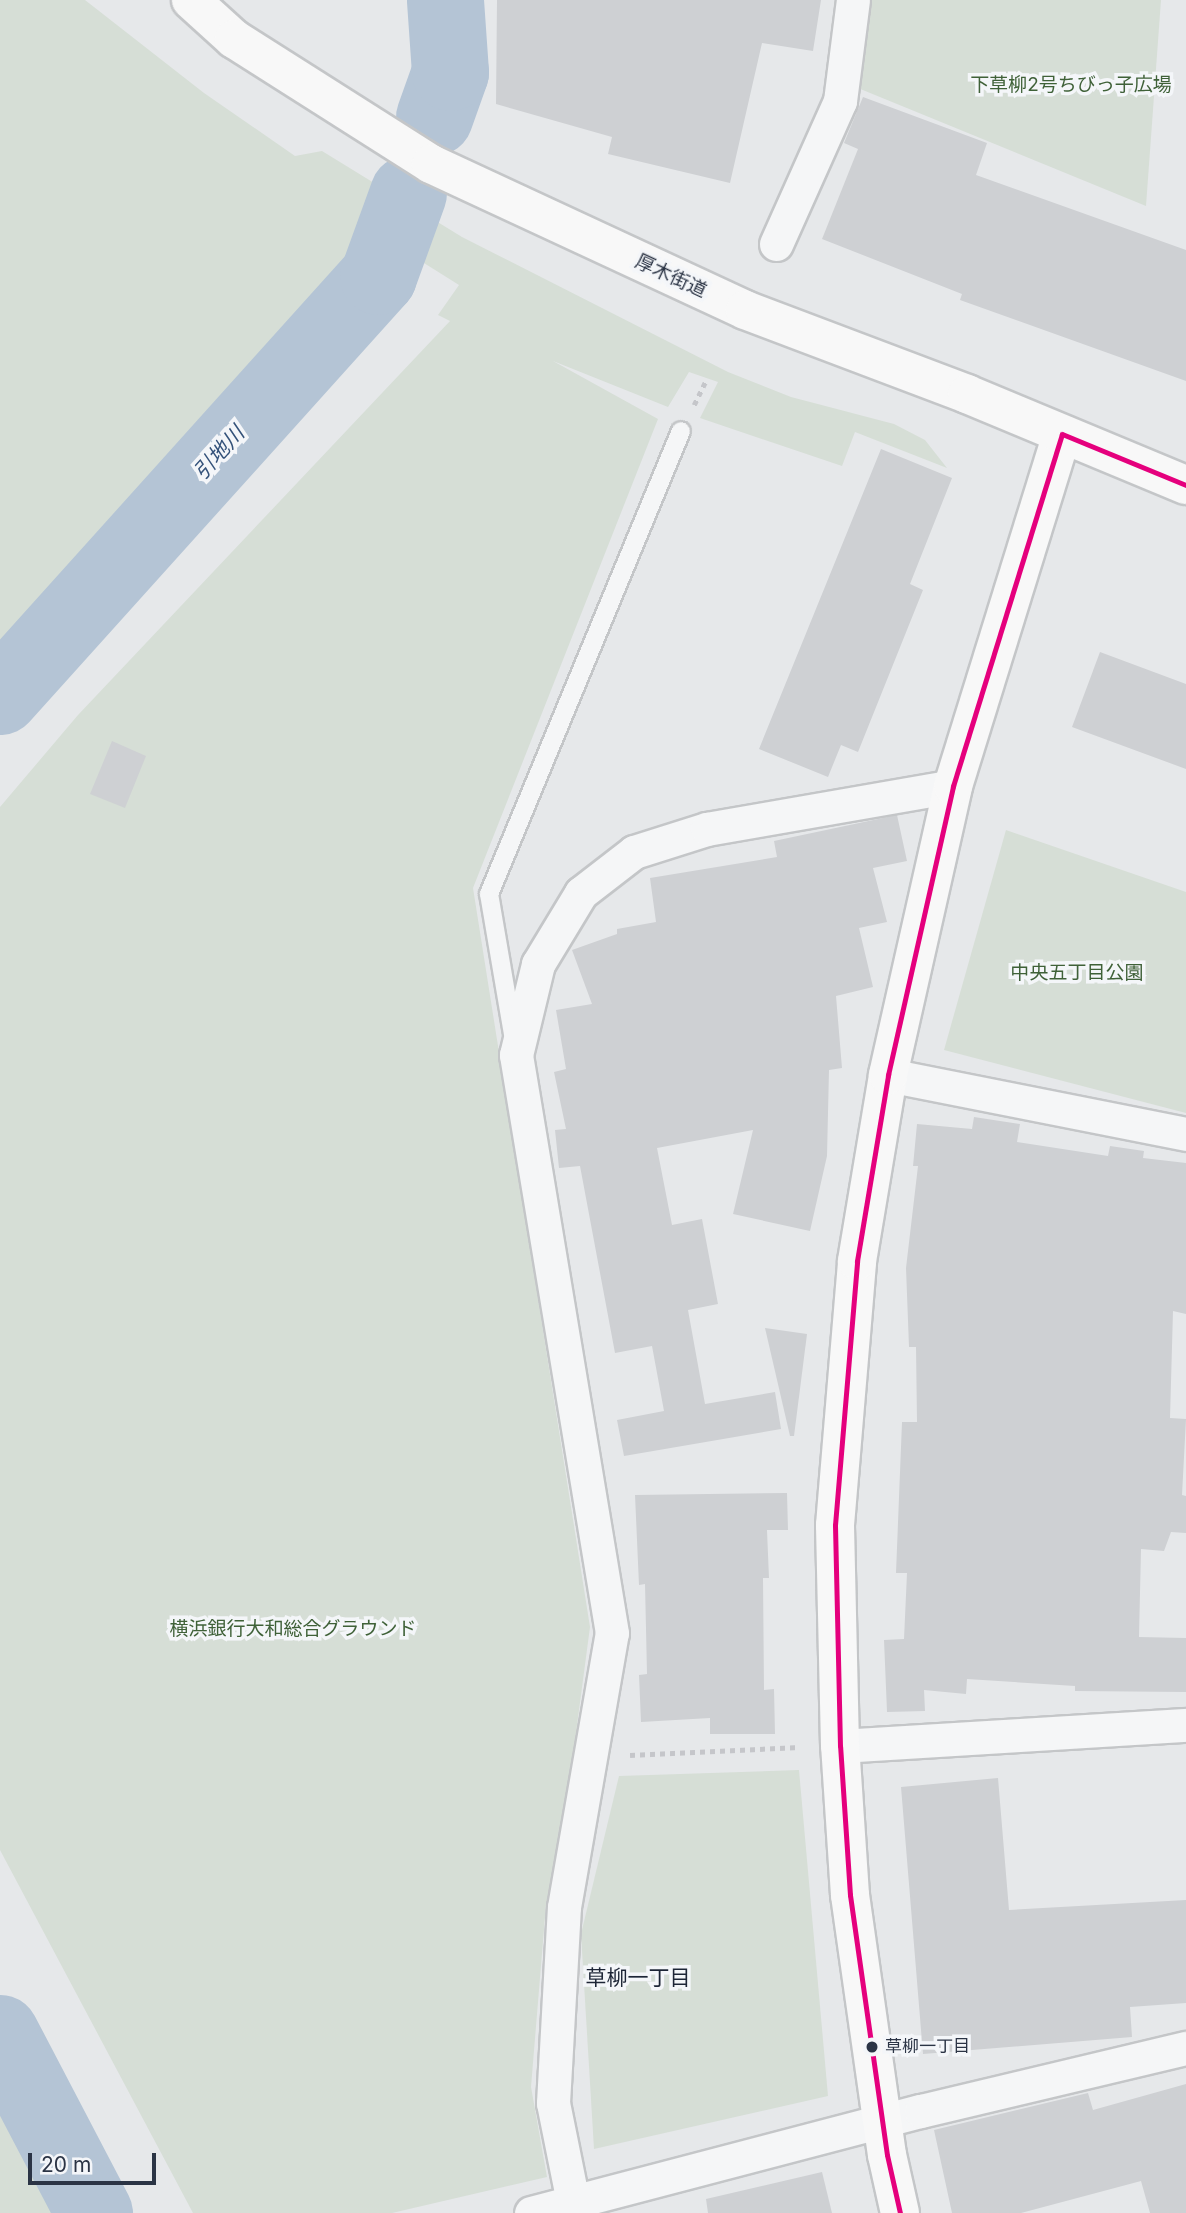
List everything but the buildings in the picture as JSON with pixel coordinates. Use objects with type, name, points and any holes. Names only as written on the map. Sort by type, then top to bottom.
[{"type":"street","name":"厚木街道","points":[[191,0],[234,39],[431,164],[744,310],[1186,485]]},
{"type":"street","points":[[776,244],[840,101],[853,0]]},
{"type":"street","points":[[900,2213],[882,2121],[850,1895],[824,1746],[835,1525],[857,1261],[888,1075],[953,786],[1062,435]]},
{"type":"street","points":[[573,2202],[553,2103],[564,1908],[593,1756],[612,1633],[516,1055],[538,964],[581,893],[634,852],[706,829],[953,786]]},
{"type":"street","points":[[888,1075],[1186,1134]]},
{"type":"street","points":[[824,1746],[1186,1725]]},
{"type":"street","points":[[531,2213],[882,2121],[1186,2048]]},
{"type":"lane","points":[[516,1055],[489,894],[681,430]]},
{"type":"path","points":[[593,1756],[824,1746]]},
{"type":"green space","name":"横浜銀行大和総合グラウンド","points":[[0,0],[85,0],[204,93],[295,156],[322,151],[462,237],[728,372],[791,397],[894,424],[925,440],[947,468],[855,432],[842,466],[700,418],[718,382],[689,372],[668,407],[553,361],[658,419],[473,888],[590,1627],[570,1778],[546,1905],[531,2087],[547,2177],[392,2213],[193,2213],[0,1850],[0,807],[78,715],[450,321],[438,315],[459,285],[400,248],[261,371],[188,445],[0,660]]},
{"type":"green space","name":"下草柳2号ちびっ子広場","points":[[869,0],[1161,0],[1146,206],[853,86]]},
{"type":"green space","name":"中央五丁目公園","points":[[1006,830],[1186,892],[1186,1113],[944,1050]]},
{"type":"green space","points":[[799,1770],[828,2096],[594,2149],[581,1934],[619,1776]]},
{"type":"green space","points":[[0,2070],[47,2160],[81,2213],[0,2213]]},
{"type":"waterway","name":"引地川","points":[[434,117],[450,72],[445,0]]},
{"type":"waterway","name":"引地川","points":[[0,696],[378,276],[408,193]]},
{"type":"waterway","name":"引地川","points":[[0,2033],[94,2213]]},
{"type":"transit line","points":[[1062,434],[1186,485]]},
{"type":"transit line","points":[[900,2213],[887,2155],[850,1895],[840,1746],[835,1525],[857,1261],[888,1075],[953,786],[1062,434]]},
{"type":"place","name":"草柳一丁目","points":[[872,2047]]},
{"type":"district","name":"草柳一丁目","points":[[638,1978]]}]
